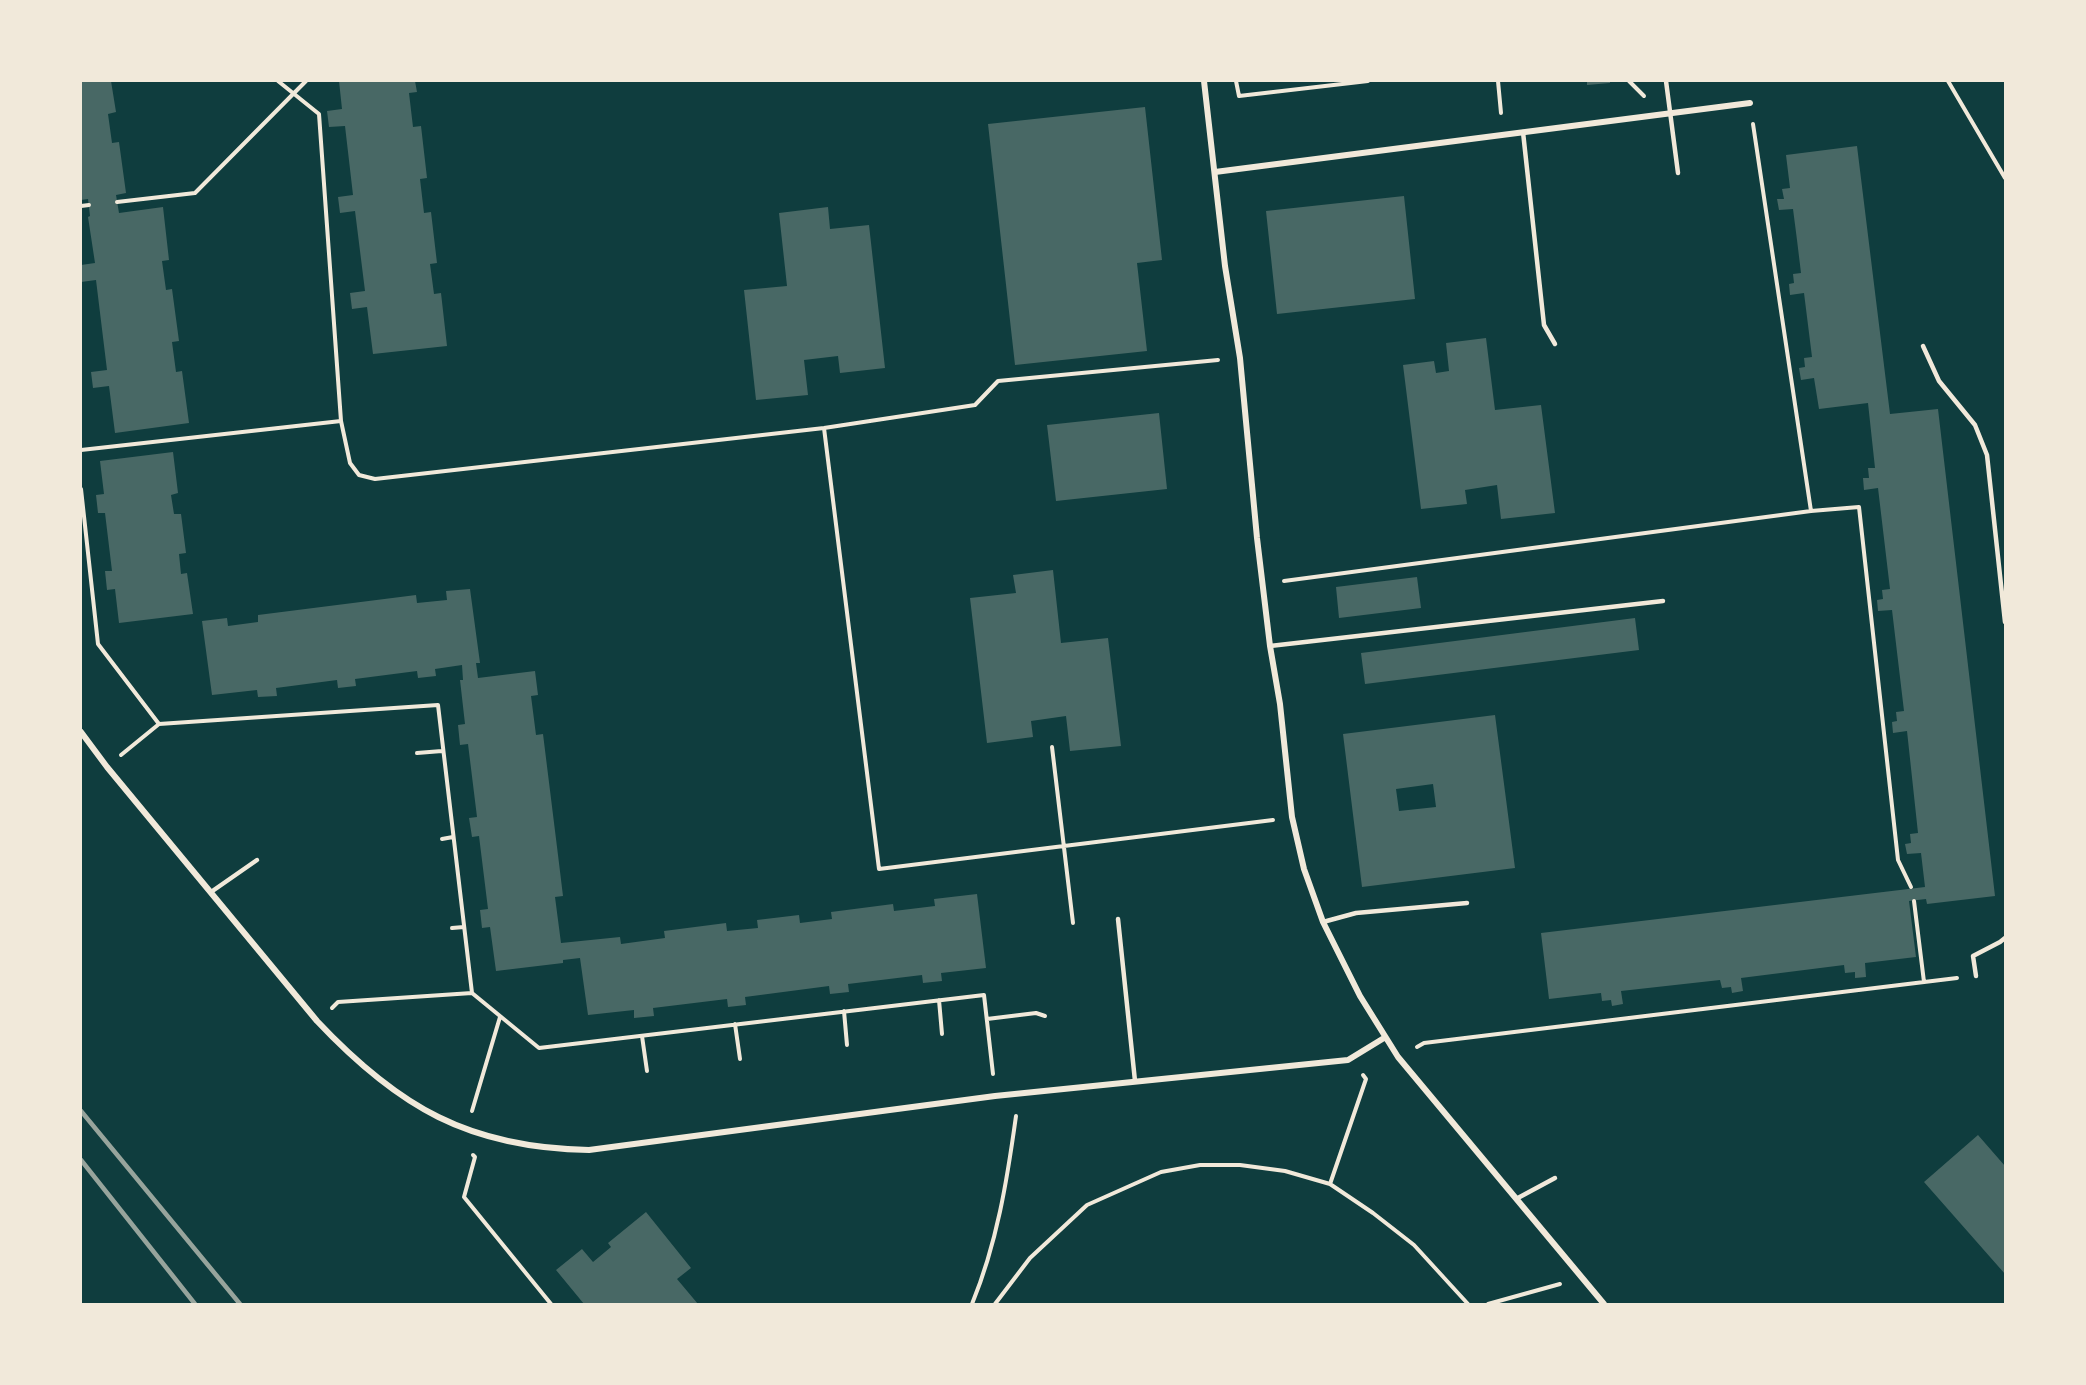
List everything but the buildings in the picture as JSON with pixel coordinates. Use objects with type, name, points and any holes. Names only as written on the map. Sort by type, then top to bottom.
[{"type":"street","points":[[1204,81],[1225,266],[1240,358],[1258,549],[1270,646],[1280,704],[1292,817],[1304,869],[1323,922],[1384,1038],[1604,1304]]},
{"type":"street","points":[[1215,172],[1750,103]]},
{"type":"street","points":[[81,732],[317,1021],[350,1056],[387,1086],[447,1122],[504,1141],[551,1149],[589,1150],[996,1096],[1348,1060],[1384,1038]]},
{"type":"lane","points":[[1666,81],[1678,173]]},
{"type":"lane","points":[[1523,132],[1544,325],[1555,344]]},
{"type":"lane","points":[[1923,346],[1939,381],[1975,425],[1987,455],[2005,622]]},
{"type":"lane","points":[[1270,646],[1663,601]]},
{"type":"lane","points":[[211,892],[257,860]]},
{"type":"lane","points":[[1323,922],[1356,913],[1467,903]]},
{"type":"lane","points":[[1118,919],[1135,1081]]},
{"type":"lane","points":[[1976,976],[1973,956],[2005,938]]},
{"type":"lane","points":[[1516,1199],[1555,1178]]},
{"type":"path","points":[[278,81],[319,114],[341,421],[350,463],[359,475],[375,479],[824,428],[975,405],[999,381],[1240,358]]},
{"type":"path","points":[[117,202],[195,193],[306,81]]},
{"type":"path","points":[[1236,81],[1239,96],[1368,81]]},
{"type":"path","points":[[1498,81],[1502,135]]},
{"type":"path","points":[[1948,81],[2005,178]]},
{"type":"path","points":[[1750,103],[1811,511]]},
{"type":"path","points":[[81,206],[89,205]]},
{"type":"path","points":[[81,450],[341,421]]},
{"type":"path","points":[[824,428],[879,869],[1292,817]]},
{"type":"path","points":[[81,489],[98,644],[159,724]]},
{"type":"path","points":[[108,767],[159,724],[438,705],[472,993],[539,1048],[984,995],[996,1096]]},
{"type":"path","points":[[1052,747],[1073,923]]},
{"type":"path","points":[[417,753],[442,751]]},
{"type":"path","points":[[442,839],[453,837]]},
{"type":"path","points":[[1914,901],[1924,982]]},
{"type":"path","points":[[452,928],[464,927]]},
{"type":"path","points":[[1398,1057],[1424,1043],[1976,976]]},
{"type":"path","points":[[317,1021],[338,1002],[472,993]]},
{"type":"path","points":[[939,1000],[942,1034]]},
{"type":"path","points":[[844,1011],[847,1045]]},
{"type":"path","points":[[987,1019],[1036,1013],[1045,1016]]},
{"type":"path","points":[[500,1017],[461,1147],[475,1157],[464,1197],[550,1304]]},
{"type":"path","points":[[735,1024],[740,1059]]},
{"type":"path","points":[[642,1036],[647,1071]]},
{"type":"path","points":[[1330,1184],[1366,1078],[1348,1060]]},
{"type":"path","points":[[972,1304],[985,1271],[1004,1197],[1019,1094]]},
{"type":"path","points":[[995,1304],[1030,1258],[1087,1205],[1161,1172],[1200,1165],[1240,1165],[1285,1171],[1330,1184],[1373,1213],[1414,1245],[1468,1304]]},
{"type":"path","points":[[1488,1304],[1581,1279]]},
{"type":"railway","points":[[81,1111],[240,1304]]},
{"type":"railway","points":[[81,1160],[195,1304]]}]
